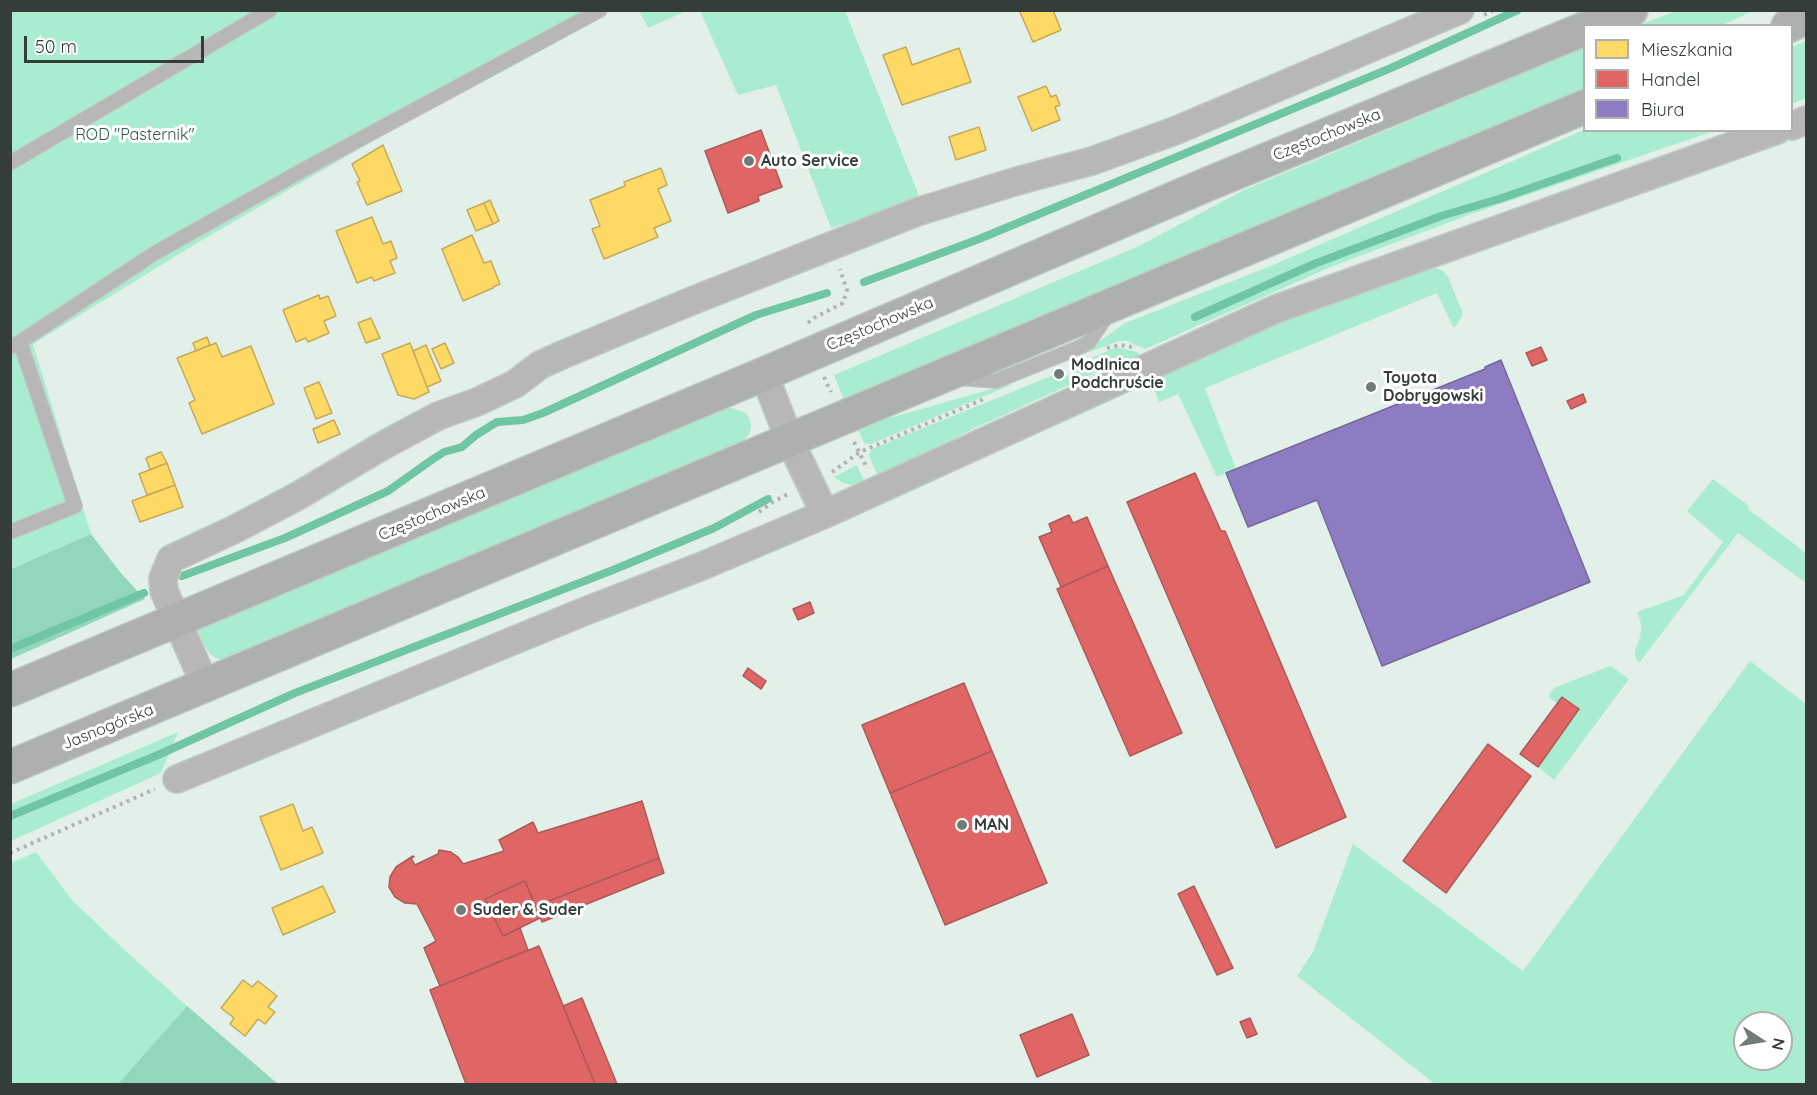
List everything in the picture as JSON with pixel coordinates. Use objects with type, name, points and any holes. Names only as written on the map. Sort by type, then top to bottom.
[{"type":"main road","points":[[1599,24],[1631,10]]},
{"type":"main road","name":"Częstochowska","points":[[176,621],[764,374],[1219,179],[1583,29]]},
{"type":"main road","points":[[206,687],[1583,107]]},
{"type":"main road","points":[[10,690],[176,621]]},
{"type":"main road","name":"Jasnogórska","points":[[10,768],[206,687]]},
{"type":"street","points":[[206,687],[164,591],[163,578],[171,559],[296,498],[384,445],[438,416],[477,402],[515,384],[540,365],[689,302],[916,212],[1092,161],[1177,130],[1460,10]]},
{"type":"street","points":[[177,779],[825,514],[1276,309],[1772,132]]},
{"type":"street","points":[[764,374],[790,441],[825,514]]},
{"type":"lane","points":[[10,164],[270,10]]},
{"type":"lane","points":[[10,532],[75,506],[15,345],[155,253],[301,171],[600,10]]},
{"type":"path","points":[[10,853],[177,779]]},
{"type":"green space","points":[[1676,10],[1752,11],[1725,24],[1642,24]]},
{"type":"green space","name":"ROD \"Pasternik\"","points":[[11,11],[597,11],[197,243],[33,344],[91,534],[11,569]]},
{"type":"green space","points":[[639,11],[686,11],[648,28]]},
{"type":"green space","points":[[700,11],[845,11],[921,201],[831,228],[776,85],[738,95]]},
{"type":"green space","points":[[1806,41],[1806,98],[1793,104],[1793,47]]},
{"type":"green space","points":[[1583,48],[1583,89],[844,400],[834,375],[1139,246],[1244,190]]},
{"type":"green space","points":[[1583,130],[1711,132],[1474,213],[1333,266],[1145,349],[1127,341],[1119,341],[1083,353],[1125,323],[1266,268]]},
{"type":"green space","points":[[1429,267],[1442,270],[1448,277],[1462,311],[1462,317],[1455,327],[1437,293],[1205,388],[1236,469],[1217,477],[1178,394],[1159,402],[1151,381],[1285,320],[1365,288]]},
{"type":"green space","points":[[1120,348],[1137,352],[1142,356],[1118,367],[1104,369],[975,428],[878,477],[869,455],[872,449],[1056,374],[1060,379],[1071,374],[1069,368],[1112,349]]},
{"type":"green space","points":[[1010,384],[871,444],[864,443],[857,427]]},
{"type":"green space","points":[[732,408],[746,413],[751,426],[749,434],[740,444],[226,660],[215,657],[207,651],[202,641],[198,630],[724,409]]},
{"type":"green space","points":[[857,465],[865,483],[849,484],[834,477]]},
{"type":"green space","points":[[1713,479],[1806,553],[1806,583],[1738,533],[1639,663],[1635,656],[1641,630],[1637,612],[1684,595],[1723,542],[1687,511]]},
{"type":"green space","points":[[91,534],[120,572],[145,599],[11,659],[11,569]]},
{"type":"green space","points":[[1750,661],[1806,704],[1806,1084],[1435,1084],[1297,976],[1313,952],[1353,844],[1523,971]]},
{"type":"green space","points":[[1610,666],[1629,679],[1554,780],[1538,767],[1579,709],[1562,697],[1557,703],[1548,697],[1554,688]]},
{"type":"green space","points":[[178,732],[161,773],[11,841],[11,804]]},
{"type":"green space","points":[[36,852],[72,900],[187,1006],[118,1084],[11,1084],[11,863]]},
{"type":"green space","points":[[187,1006],[278,1084],[118,1084]]},
{"type":"building: Mieszkania","points":[[1019,10],[1053,10],[1061,30],[1033,42]]},
{"type":"building: Mieszkania","points":[[906,47],[912,65],[959,48],[971,82],[902,105],[883,55]]},
{"type":"building: Mieszkania","points":[[1046,86],[1051,97],[1056,95],[1060,105],[1055,107],[1060,120],[1032,131],[1018,97]]},
{"type":"building: Mieszkania","points":[[979,127],[986,150],[956,160],[949,137]]},
{"type":"building: Mieszkania","points":[[383,145],[402,191],[367,205],[352,164]]},
{"type":"building: Mieszkania","points":[[661,168],[667,185],[658,189],[671,221],[654,228],[658,237],[604,259],[592,229],[600,226],[590,200],[625,186],[624,182]]},
{"type":"building: Mieszkania","points":[[490,200],[499,221],[493,224],[484,203]]},
{"type":"building: Mieszkania","points":[[484,203],[493,224],[476,231],[467,210]]},
{"type":"building: Mieszkania","points":[[372,217],[383,244],[391,241],[397,258],[390,261],[395,273],[374,281],[372,277],[357,283],[336,231]]},
{"type":"building: Mieszkania","points":[[472,235],[484,263],[491,261],[500,284],[463,301],[442,249]]},
{"type":"building: Mieszkania","points":[[319,295],[320,299],[328,296],[336,316],[324,321],[329,333],[308,342],[306,338],[296,342],[283,310]]},
{"type":"building: Mieszkania","points":[[371,318],[380,338],[366,343],[358,323]]},
{"type":"building: Mieszkania","points":[[207,337],[210,345],[196,351],[193,343]]},
{"type":"building: Mieszkania","points":[[216,343],[222,357],[251,346],[274,404],[202,434],[189,403],[195,400],[177,358]]},
{"type":"building: Mieszkania","points":[[410,343],[429,392],[414,399],[398,395],[382,354]]},
{"type":"building: Mieszkania","points":[[445,343],[454,363],[441,369],[432,349]]},
{"type":"building: Mieszkania","points":[[426,345],[441,381],[427,387],[413,351]]},
{"type":"building: Mieszkania","points":[[319,382],[332,413],[316,419],[304,388]]},
{"type":"building: Mieszkania","points":[[334,420],[340,434],[318,443],[313,429]]},
{"type":"building: Mieszkania","points":[[161,452],[167,463],[150,470],[146,458]]},
{"type":"building: Mieszkania","points":[[167,463],[175,485],[147,495],[139,474]]},
{"type":"building: Mieszkania","points":[[175,485],[183,507],[140,522],[132,501]]},
{"type":"building: Mieszkania","points":[[293,804],[303,831],[312,827],[323,853],[281,870],[260,817]]},
{"type":"building: Mieszkania","points":[[323,886],[335,912],[283,935],[272,908]]},
{"type":"building: Mieszkania","points":[[243,980],[252,987],[258,981],[277,996],[268,1007],[275,1012],[265,1024],[258,1019],[245,1036],[230,1024],[234,1018],[221,1008]]},
{"type":"building: Handel","points":[[761,130],[782,187],[758,196],[759,201],[728,213],[705,151]]},
{"type":"building: Handel","points":[[1541,347],[1547,360],[1532,366],[1526,353]]},
{"type":"building: Handel","points":[[1583,394],[1586,402],[1571,409],[1567,401]]},
{"type":"building: Handel","points":[[1195,473],[1221,531],[1225,531],[1346,817],[1276,848],[1127,502]]},
{"type":"building: Handel","points":[[1069,515],[1073,523],[1087,517],[1108,566],[1061,587],[1039,537],[1052,532],[1049,524]]},
{"type":"building: Handel","points":[[1108,566],[1182,733],[1130,756],[1057,589]]},
{"type":"building: Handel","points":[[810,602],[814,613],[798,620],[793,609]]},
{"type":"building: Handel","points":[[748,668],[766,681],[761,689],[743,676]]},
{"type":"building: Handel","points":[[964,683],[992,751],[890,793],[862,725]]},
{"type":"building: Handel","points":[[1562,697],[1579,709],[1538,767],[1520,754]]},
{"type":"building: Handel","points":[[1488,744],[1531,776],[1446,893],[1403,861]]},
{"type":"building: Handel","points":[[992,751],[1047,883],[945,925],[890,793]]},
{"type":"building: Handel","points":[[642,801],[659,858],[536,906],[525,881],[485,899],[503,936],[520,928],[528,950],[440,986],[424,948],[436,941],[417,904],[405,903],[395,897],[389,887],[390,877],[396,867],[413,856],[411,858],[415,865],[438,854],[439,850],[451,852],[463,864],[504,851],[499,840],[533,822],[538,833]]},
{"type":"building: Handel","points":[[659,858],[664,873],[542,922],[536,906]]},
{"type":"building: Handel","points":[[525,881],[540,918],[503,936],[485,899]]},
{"type":"building: Handel","points":[[1194,886],[1233,968],[1217,975],[1178,894]]},
{"type":"building: Handel","points":[[539,946],[595,1084],[466,1084],[430,990]]},
{"type":"building: Handel","points":[[582,998],[617,1084],[595,1084],[563,1006]]},
{"type":"building: Handel","points":[[1072,1014],[1089,1055],[1037,1077],[1020,1035]]},
{"type":"building: Handel","points":[[1250,1018],[1257,1034],[1247,1038],[1240,1022]]},
{"type":"building: Biura","points":[[1501,360],[1590,582],[1382,666],[1317,500],[1248,527],[1226,473],[1485,369]]},
{"type":"waterway","points":[[864,282],[979,239],[1391,68],[1518,10]]},
{"type":"waterway","points":[[1195,317],[1314,264],[1441,216],[1499,199],[1617,158]]},
{"type":"waterway","points":[[182,576],[285,538],[388,491],[444,452],[462,447],[497,422],[523,420],[543,413],[756,315],[827,293]]},
{"type":"waterway","points":[[10,816],[158,755],[295,693],[613,570],[714,528],[768,499]]},
{"type":"waterway","points":[[10,649],[144,593]]},
{"type":"place","name":"Auto Service","points":[[749,161]]},
{"type":"place","name":"Modlnica Podchruście","points":[[1059,374]]},
{"type":"place","name":"Toyota Dobrygowski","points":[[1371,387]]},
{"type":"place","name":"MAN","points":[[962,825]]},
{"type":"place","name":"Suder & Suder","points":[[461,910]]}]
